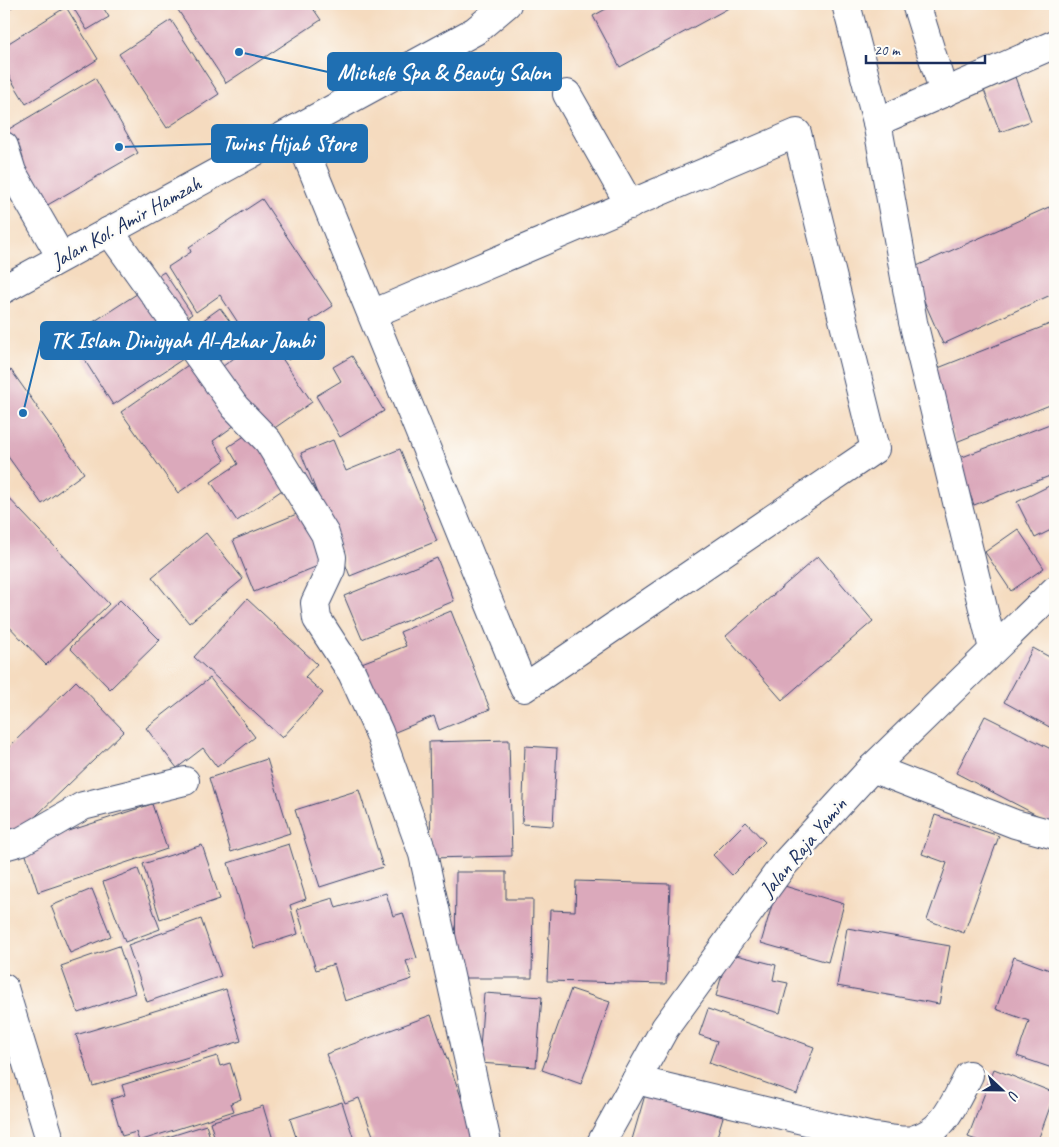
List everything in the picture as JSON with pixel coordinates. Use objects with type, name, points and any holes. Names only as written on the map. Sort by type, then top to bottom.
[{"type":"street","name":"Jalan Kol. Amir Hamzah","points":[[4,289],[475,31],[507,4]]},
{"type":"street","points":[[846,4],[877,122],[913,322],[993,649]]},
{"type":"street","points":[[916,4],[944,93]]},
{"type":"street","points":[[877,122],[1055,44]]},
{"type":"street","points":[[567,94],[630,205]]},
{"type":"street","points":[[296,129],[524,688],[875,449],[797,133],[372,314]]},
{"type":"street","points":[[4,146],[12,172],[61,257]]},
{"type":"street","points":[[109,231],[235,407],[268,441],[325,534],[332,557],[331,569],[315,603],[317,619],[352,673],[379,732],[423,854],[487,1143]]},
{"type":"street","name":"Jalan Raja Yamin","points":[[601,1143],[665,1028],[784,864],[872,768],[1055,590]]},
{"type":"street","points":[[872,768],[1015,824],[1055,835]]},
{"type":"street","points":[[4,846],[22,841],[83,806],[185,781]]},
{"type":"street","points":[[4,988],[51,1143]]},
{"type":"street","points":[[636,1080],[873,1137],[911,1140],[931,1133],[943,1121],[969,1075]]},
{"type":"building","points":[[4,4],[17,4],[4,12]]},
{"type":"building","points":[[71,4],[101,4],[109,17],[87,30]]},
{"type":"building","points":[[174,4],[310,4],[321,20],[226,83]]},
{"type":"building","points":[[615,4],[736,4],[620,67],[593,16]]},
{"type":"building","points":[[66,7],[98,59],[26,104],[4,68],[4,46]]},
{"type":"building","points":[[171,20],[219,94],[167,128],[119,54]]},
{"type":"building","points":[[1015,77],[1031,121],[1000,132],[984,90]]},
{"type":"building","points":[[95,78],[138,153],[44,207],[4,138],[4,132]]},
{"type":"building","points":[[262,199],[333,306],[310,321],[321,339],[288,360],[268,328],[250,341],[220,295],[196,312],[168,267],[191,252],[189,247]]},
{"type":"building","points":[[1049,207],[1055,221],[1055,293],[943,344],[910,269]]},
{"type":"building","points":[[164,272],[192,314],[177,324],[150,281]]},
{"type":"building","points":[[143,290],[186,357],[113,405],[70,337]]},
{"type":"building","points":[[220,308],[245,342],[213,366],[188,331]]},
{"type":"building","points":[[1055,322],[1055,403],[956,442],[928,372]]},
{"type":"building","points":[[266,335],[312,402],[266,434],[219,369]]},
{"type":"building","points":[[352,356],[384,411],[340,437],[316,396],[341,381],[333,367]]},
{"type":"building","points":[[191,363],[235,425],[213,441],[225,460],[178,493],[121,412]]},
{"type":"building","points":[[11,370],[84,473],[42,504],[4,451],[4,375]]},
{"type":"building","points":[[1055,422],[1055,474],[974,505],[957,459]]},
{"type":"building","points":[[255,429],[291,484],[237,521],[211,482],[238,464],[228,447]]},
{"type":"building","points":[[333,440],[346,471],[400,449],[437,541],[350,576],[301,453]]},
{"type":"building","points":[[1055,483],[1055,528],[1035,538],[1017,502]]},
{"type":"building","points":[[4,493],[109,604],[46,665],[4,621]]},
{"type":"building","points":[[309,509],[330,561],[254,592],[233,540]]},
{"type":"building","points":[[1018,529],[1044,568],[1011,591],[985,552]]},
{"type":"building","points":[[206,533],[243,579],[189,623],[152,577]]},
{"type":"building","points":[[818,556],[873,621],[782,700],[726,636]]},
{"type":"building","points":[[437,558],[454,601],[362,639],[344,596]]},
{"type":"building","points":[[247,599],[317,664],[305,677],[323,693],[282,738],[194,657]]},
{"type":"building","points":[[120,600],[160,640],[110,689],[70,648]]},
{"type":"building","points":[[451,611],[490,709],[439,730],[434,716],[388,735],[359,664],[406,646],[400,632]]},
{"type":"building","points":[[1033,648],[1055,660],[1055,730],[1004,702]]},
{"type":"building","points":[[210,678],[255,737],[217,767],[203,748],[177,768],[146,728]]},
{"type":"building","points":[[76,681],[124,731],[8,843],[4,839],[4,752]]},
{"type":"building","points":[[985,716],[1055,751],[1055,817],[1052,823],[956,773]]},
{"type":"building","points":[[509,740],[512,856],[431,858],[429,742]]},
{"type":"building","points":[[525,746],[557,748],[553,826],[522,824]]},
{"type":"building","points":[[267,759],[290,833],[231,852],[209,778]]},
{"type":"building","points":[[359,790],[383,867],[320,887],[295,810]]},
{"type":"building","points":[[152,804],[167,849],[38,892],[23,846]]},
{"type":"building","points":[[935,815],[999,836],[964,933],[927,920],[947,863],[922,854]]},
{"type":"building","points":[[746,822],[765,842],[732,875],[713,855]]},
{"type":"building","points":[[289,844],[306,899],[290,905],[298,934],[254,948],[228,863]]},
{"type":"building","points":[[202,845],[220,899],[160,919],[143,864]]},
{"type":"building","points":[[138,869],[160,929],[125,942],[103,882]]},
{"type":"building","points":[[456,872],[506,872],[506,899],[533,899],[532,978],[455,978]]},
{"type":"building","points":[[576,881],[670,884],[666,984],[547,981],[550,910],[575,911]]},
{"type":"building","points":[[778,884],[844,904],[828,962],[761,943]]},
{"type":"building","points":[[92,889],[111,936],[70,953],[51,906]]},
{"type":"building","points":[[386,893],[393,916],[403,913],[417,958],[406,961],[412,979],[345,1001],[334,964],[316,970],[297,909],[333,898],[336,908]]},
{"type":"building","points":[[201,919],[221,976],[147,1002],[128,945]]},
{"type":"building","points":[[847,928],[950,946],[939,1004],[837,986]]},
{"type":"building","points":[[119,946],[135,993],[78,1013],[61,966]]},
{"type":"building","points":[[728,953],[776,965],[773,980],[788,983],[780,1013],[716,996]]},
{"type":"building","points":[[1014,957],[1055,972],[1055,1069],[1017,1056],[1029,1021],[996,1009]]},
{"type":"building","points":[[226,989],[241,1041],[93,1086],[76,1035]]},
{"type":"building","points":[[571,989],[610,1002],[581,1084],[542,1070]]},
{"type":"building","points":[[484,993],[542,997],[536,1067],[479,1063]]},
{"type":"building","points":[[708,1009],[814,1047],[797,1094],[709,1063],[717,1041],[699,1035]]},
{"type":"building","points":[[431,1015],[478,1143],[360,1143],[374,1138],[359,1098],[345,1103],[326,1054]]},
{"type":"building","points":[[4,1045],[9,1061],[4,1062]]},
{"type":"building","points":[[217,1056],[220,1066],[230,1063],[241,1099],[231,1103],[234,1111],[139,1141],[136,1132],[122,1136],[111,1099],[125,1095],[122,1085]]},
{"type":"building","points":[[994,1069],[1055,1093],[1037,1143],[984,1143],[968,1137]]},
{"type":"building","points":[[645,1095],[723,1117],[715,1143],[631,1143]]},
{"type":"building","points":[[342,1102],[355,1143],[298,1143],[290,1119]]},
{"type":"building","points":[[263,1106],[274,1143],[216,1143],[210,1122]]},
{"type":"building","points":[[206,1125],[212,1143],[149,1143]]},
{"type":"place","name":"Michele Spa & Beauty Salon","points":[[239,52]]},
{"type":"place","name":"Twins Hijab Store","points":[[119,147]]},
{"type":"place","name":"TK Islam Diniyyah Al-Azhar Jambi","points":[[23,413]]}]
